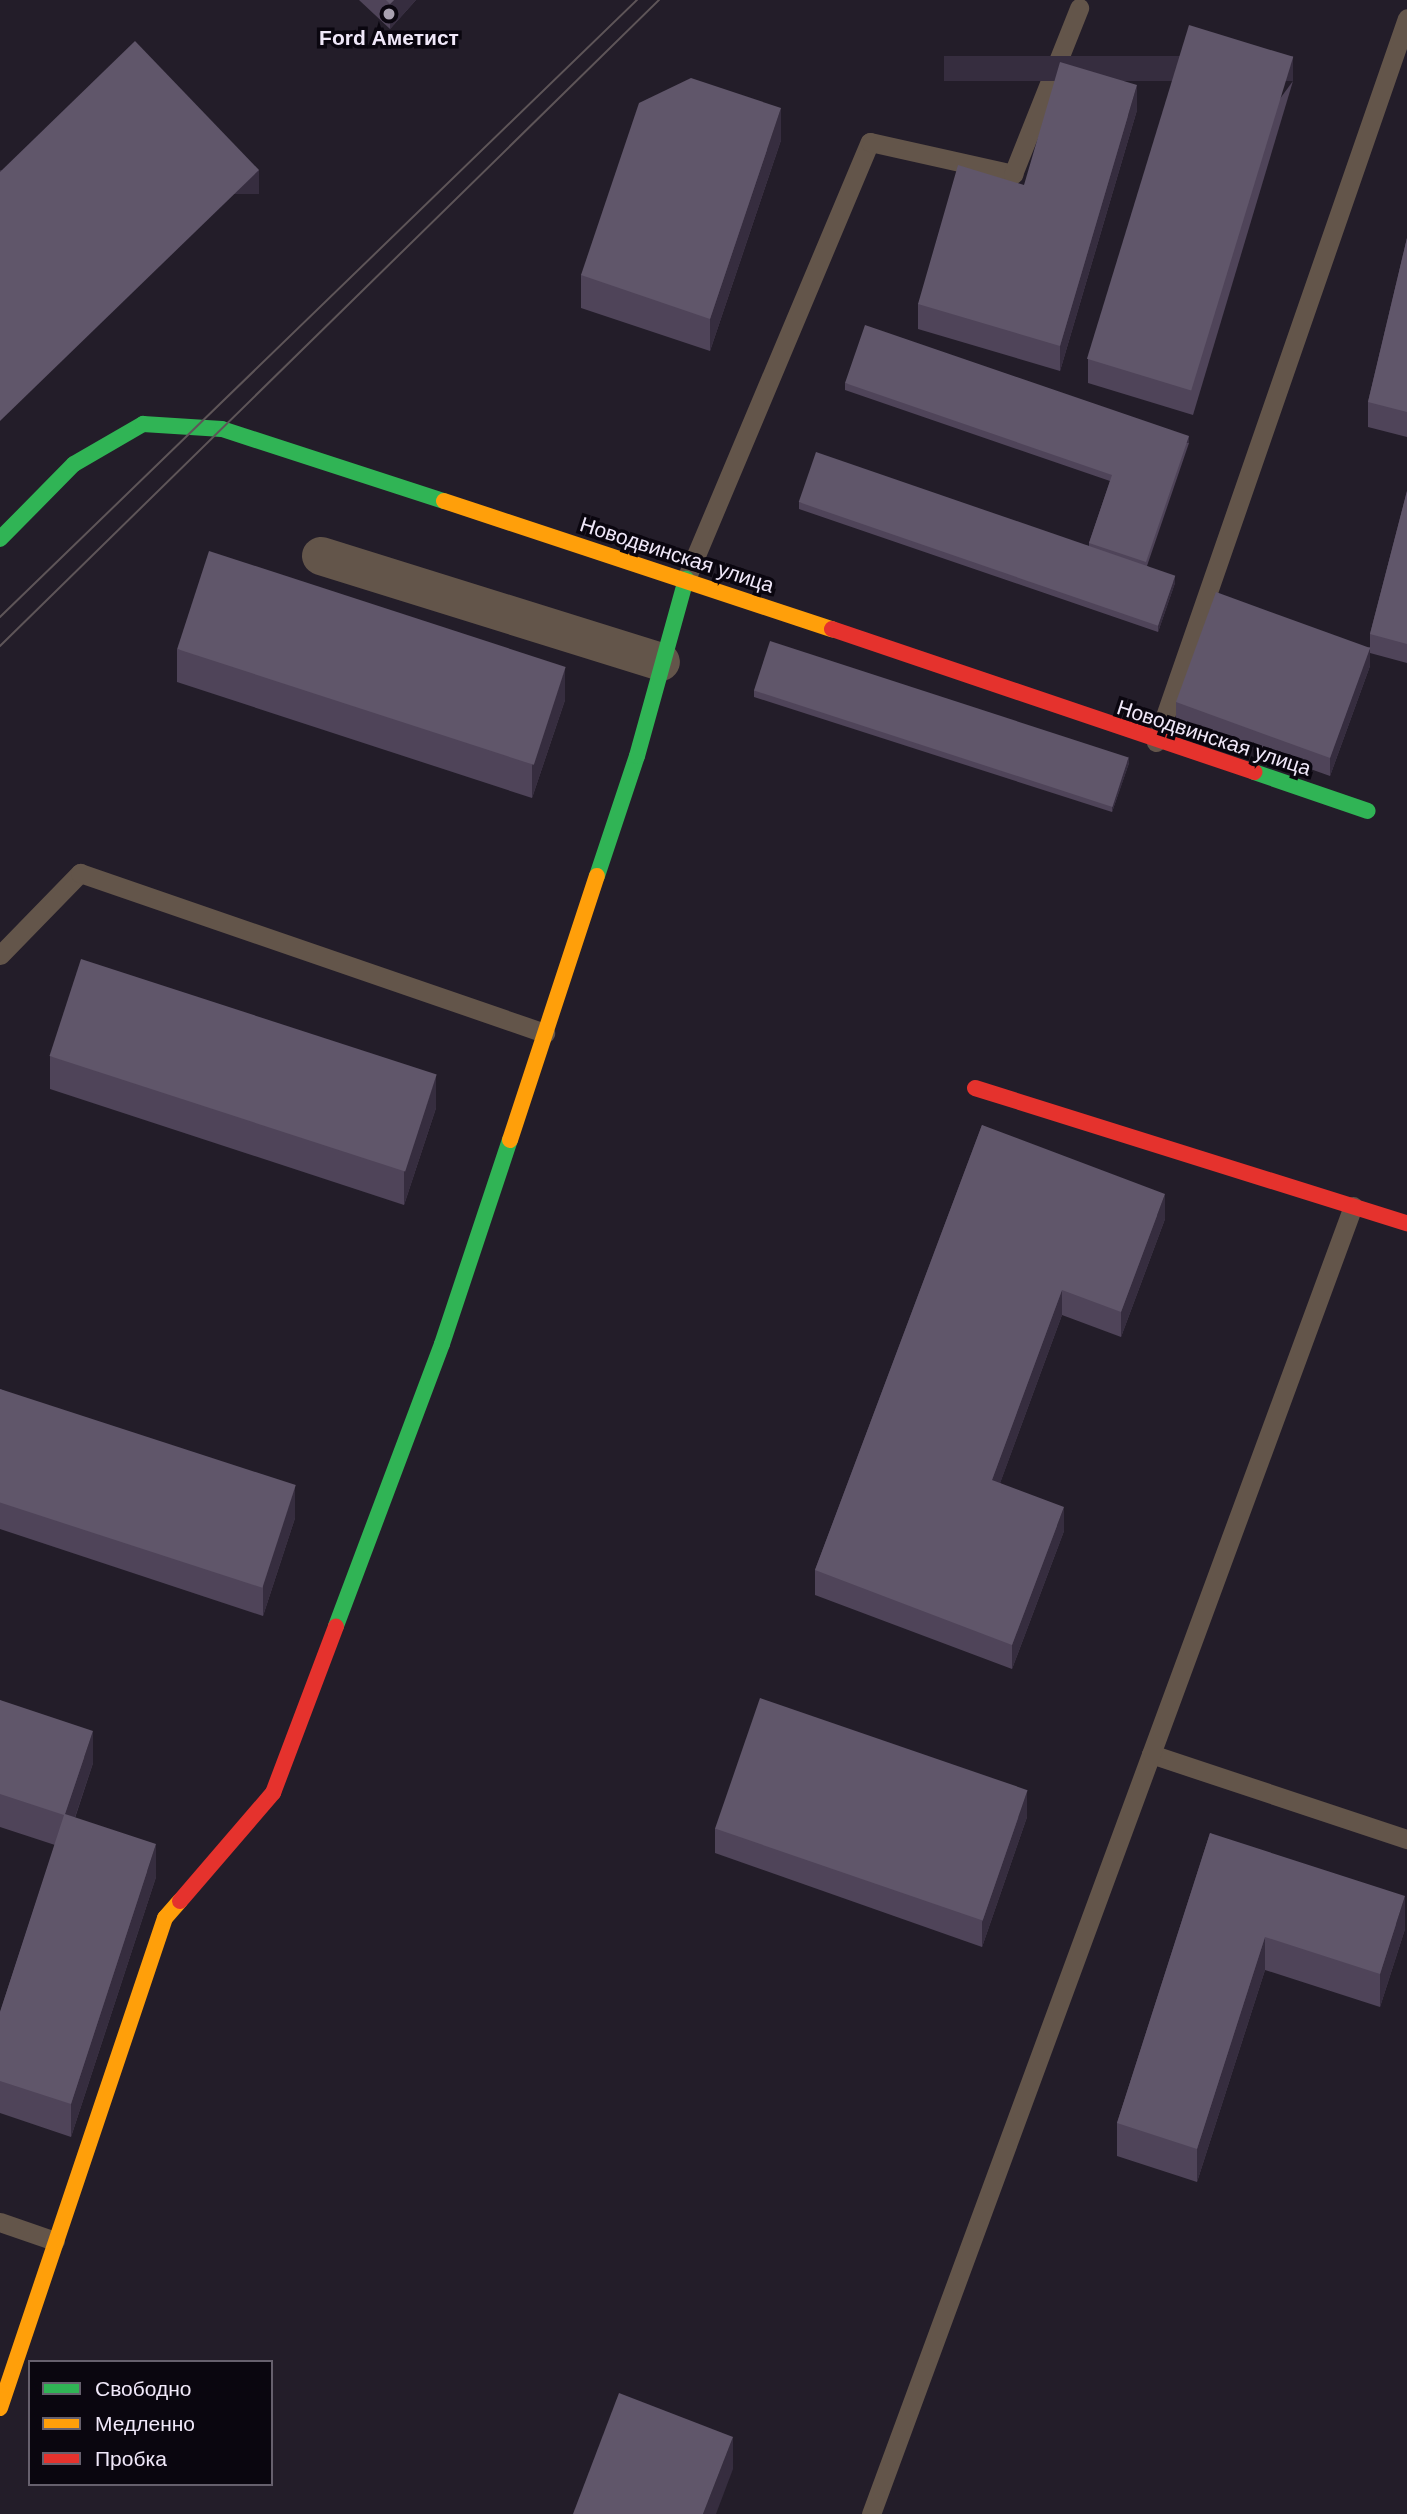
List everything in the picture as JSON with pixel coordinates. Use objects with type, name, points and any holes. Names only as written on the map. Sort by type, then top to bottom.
[{"type":"street","name":"Новодвинская улица","points":[[0,539],[74,464],[143,424],[222,429],[686,579],[1368,811]]},
{"type":"street","points":[[321,556],[661,662]]},
{"type":"street","points":[[0,2408],[164,1918],[273,1793],[442,1345],[637,756],[686,579]]},
{"type":"street","points":[[975,1088],[1407,1223]]},
{"type":"lane","points":[[686,579],[870,142],[1013,174],[1079,8]]},
{"type":"lane","points":[[1156,741],[1407,18]]},
{"type":"lane","points":[[0,955],[80,873],[545,1033]]},
{"type":"lane","points":[[871,2514],[1353,1206]]},
{"type":"lane","points":[[1151,1754],[1407,1839]]},
{"type":"lane","points":[[0,2222],[55,2241]]},
{"type":"building","points":[[1189,25],[1293,57],[1191,391],[1087,359]]},
{"type":"building","points":[[135,41],[259,170],[0,421],[0,172]]},
{"type":"building","points":[[1060,62],[1137,85],[1060,346],[918,304],[958,165],[1024,185]]},
{"type":"building","points":[[691,78],[781,108],[710,319],[581,275],[639,103]]},
{"type":"building","points":[[1407,238],[1407,412],[1368,402]]},
{"type":"building","points":[[865,325],[1189,436],[1146,562],[1089,543],[1112,475],[845,383]]},
{"type":"building","points":[[816,452],[1175,576],[1158,626],[799,502]]},
{"type":"building","points":[[1407,491],[1407,644],[1370,634]]},
{"type":"building","points":[[209,551],[566,667],[534,765],[177,649]]},
{"type":"building","points":[[1216,592],[1370,648],[1330,758],[1176,702]]},
{"type":"building","points":[[770,641],[1129,757],[1112,807],[754,690]]},
{"type":"building","points":[[81,959],[437,1075],[405,1172],[49,1056]]},
{"type":"building","points":[[982,1125],[1165,1194],[1121,1312],[1062,1290],[992,1480],[1064,1507],[1012,1645],[815,1570]]},
{"type":"building","points":[[0,1389],[296,1485],[262,1588],[0,1503]]},
{"type":"building","points":[[760,1698],[1028,1790],[983,1921],[715,1828]]},
{"type":"building","points":[[0,1700],[93,1731],[65,1814],[156,1844],[71,2104],[0,2081],[0,2012],[64,1815],[0,1794]]},
{"type":"building","points":[[1210,1833],[1405,1896],[1380,1974],[1265,1937],[1197,2149],[1117,2123]]},
{"type":"building","points":[[619,2393],[733,2437],[703,2514],[573,2514]]},
{"type":"tram line","points":[[0,617],[637,0]]},
{"type":"tram line","points":[[0,646],[659,0]]},
{"type":"traffic: fast","points":[[0,539],[74,464],[143,424],[222,429],[444,501]]},
{"type":"traffic: fast","points":[[597,876],[637,756],[686,579]]},
{"type":"traffic: fast","points":[[1254,772],[1368,811]]},
{"type":"traffic: fast","points":[[336,1626],[442,1344],[510,1140]]},
{"type":"traffic: slow","points":[[444,501],[832,629]]},
{"type":"traffic: slow","points":[[510,1140],[597,876]]},
{"type":"traffic: slow","points":[[0,2408],[165,1918],[180,1901]]},
{"type":"traffic: jam","points":[[832,629],[1254,772]]},
{"type":"traffic: jam","points":[[975,1088],[1407,1223]]},
{"type":"traffic: jam","points":[[180,1901],[273,1793],[336,1626]]},
{"type":"place","name":"Ford Аметист","points":[[389,14]]}]
